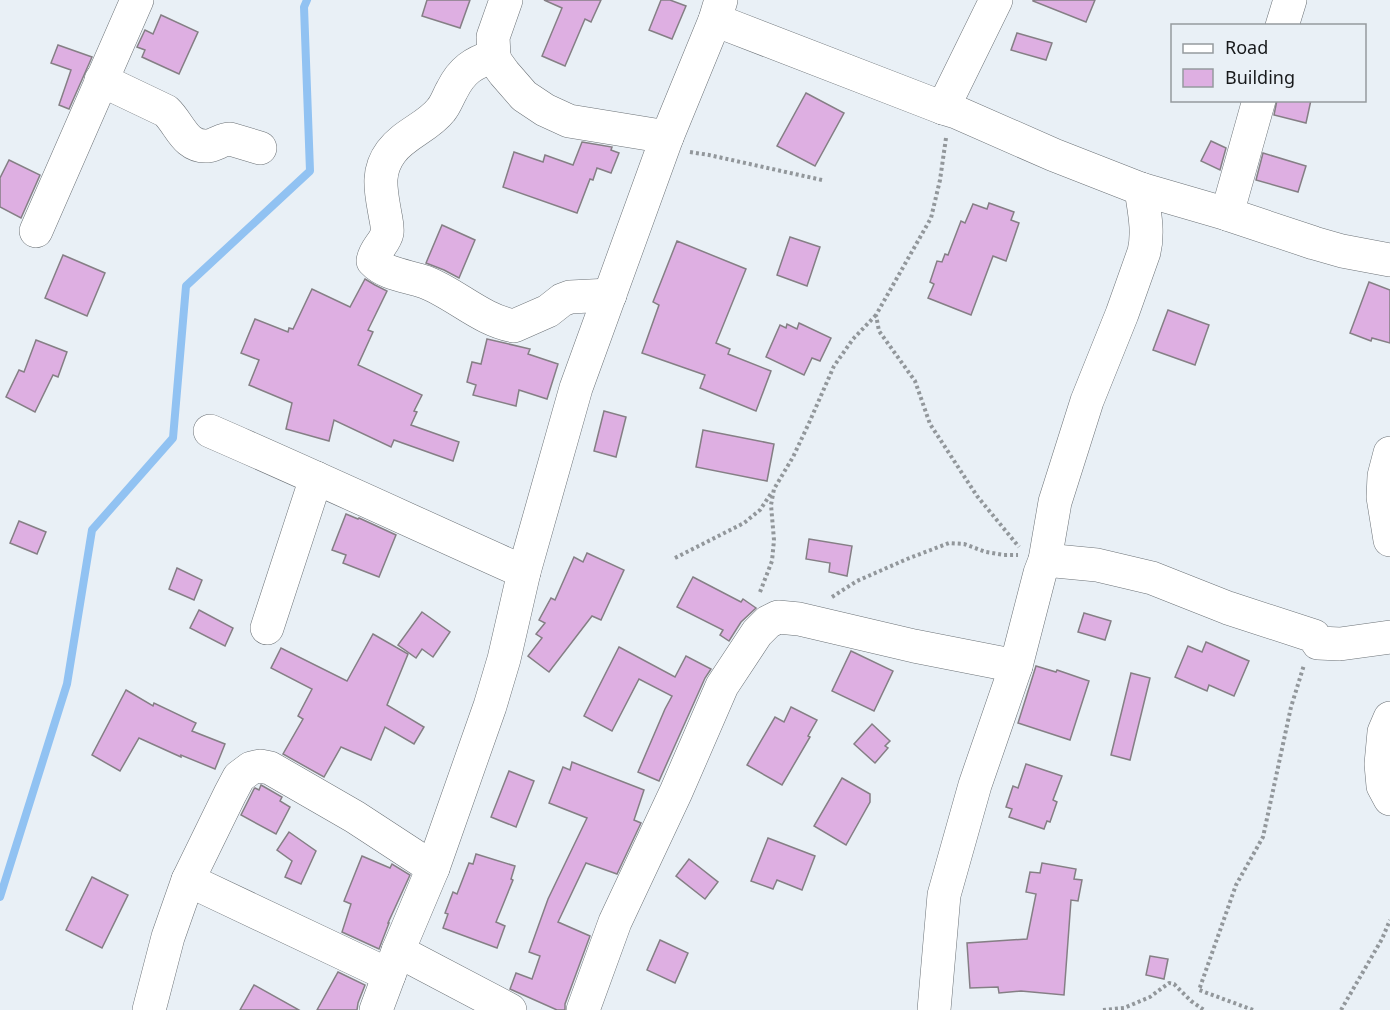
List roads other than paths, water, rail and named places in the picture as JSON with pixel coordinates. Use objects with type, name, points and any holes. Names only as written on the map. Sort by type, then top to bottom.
[{"type":"street","points":[[36,231],[137,0]]},
{"type":"street","points":[[506,0],[493,37],[494,56],[504,73],[524,96],[545,110],[569,121],[665,143]]},
{"type":"street","points":[[949,110],[996,0]]},
{"type":"street","points":[[1282,24],[1290,0]]},
{"type":"street","points":[[376,1010],[433,868],[493,697],[524,572],[576,388],[665,143],[718,10],[1054,155],[1141,189],[1314,243],[1390,260]]},
{"type":"street","points":[[494,56],[471,66],[462,74],[441,111],[392,150],[380,177],[387,233],[373,261],[399,275],[440,288],[478,312],[514,327],[548,311],[570,297],[610,295]]},
{"type":"street","points":[[101,80],[166,111],[184,136],[200,146],[211,146],[230,139],[260,148]]},
{"type":"street","points":[[1227,214],[1258,102]]},
{"type":"street","points":[[934,1010],[944,896],[975,785],[1016,666],[1045,560],[1055,502],[1088,401],[1147,242],[1141,189]]},
{"type":"street","points":[[1147,242],[1186,202]]},
{"type":"street","points":[[210,431],[524,572]]},
{"type":"street","points":[[1390,453],[1384,476],[1383,496],[1390,540]]},
{"type":"street","points":[[267,628],[316,478]]},
{"type":"street","points":[[1045,560],[1097,565],[1152,578],[1228,608],[1314,636],[1317,644],[1341,644],[1390,637]]},
{"type":"street","points":[[583,1010],[615,922],[676,792],[722,686],[757,633],[768,622],[778,617],[799,619],[914,646],[1016,666]]},
{"type":"street","points":[[1390,718],[1384,732],[1381,764],[1383,786],[1390,800]]},
{"type":"street","points":[[149,1010],[168,937],[188,880],[230,794],[240,777],[251,768],[260,766],[270,768],[355,817],[433,868]]},
{"type":"street","points":[[188,880],[510,1010]]},
{"type":"waterway","points":[[0,897],[67,684],[92,530],[173,438],[186,286],[310,171],[304,7],[307,0]]}]
